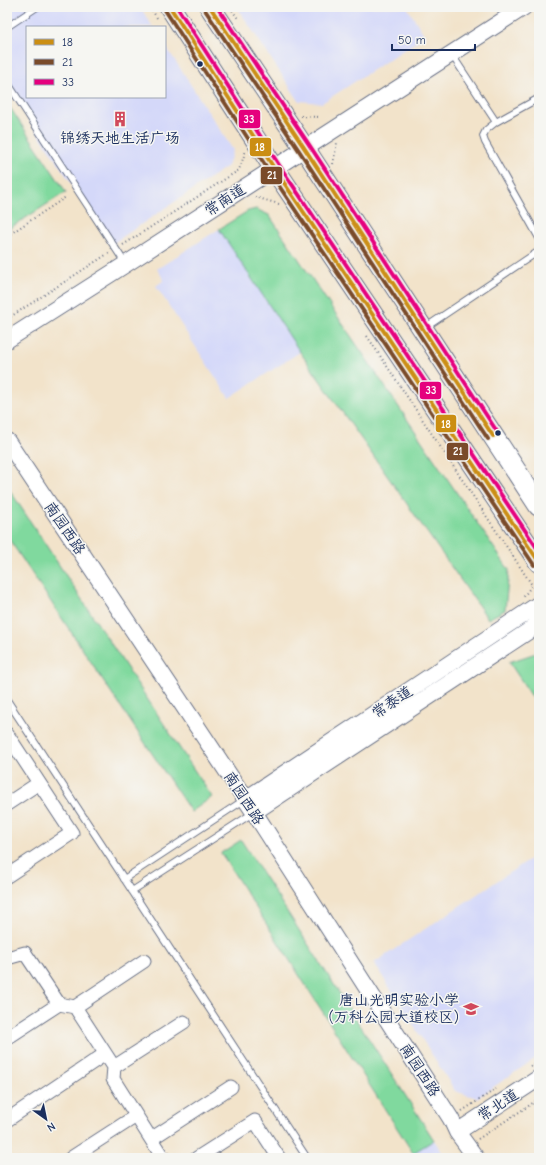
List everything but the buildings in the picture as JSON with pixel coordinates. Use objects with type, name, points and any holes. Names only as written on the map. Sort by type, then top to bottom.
[{"type":"main road","points":[[170,7],[274,168],[539,562]]},
{"type":"main road","points":[[210,7],[539,506]]},
{"type":"street","name":"常南道","points":[[7,340],[524,7]]},
{"type":"street","name":"南园西路","points":[[7,441],[250,806],[451,1118],[457,1132],[472,1152]]},
{"type":"street","name":"常泰道","points":[[250,806],[539,604]]},
{"type":"street","name":"常泰道","points":[[250,806],[539,624]]},
{"type":"street","points":[[7,734],[72,833],[7,876]]},
{"type":"street","points":[[7,804],[39,783]]},
{"type":"street","points":[[7,958],[25,952],[59,1004]]},
{"type":"street","points":[[7,1038],[59,1004],[75,1006],[144,961]]},
{"type":"street","points":[[75,1006],[114,1067],[113,1079],[163,1158]]},
{"type":"street","points":[[114,1067],[184,1022]]},
{"type":"street","points":[[7,1120],[105,1054]]},
{"type":"street","name":"常北道","points":[[457,1132],[539,1078]]},
{"type":"street","points":[[151,1140],[232,1087]]},
{"type":"street","points":[[71,1158],[136,1116]]},
{"type":"street","points":[[197,1158],[255,1121],[279,1158]]},
{"type":"lane","points":[[7,27],[37,7]]},
{"type":"lane","points":[[451,54],[496,122]]},
{"type":"lane","points":[[7,82],[126,264]]},
{"type":"lane","points":[[539,98],[496,122],[486,130],[483,136],[539,238]]},
{"type":"lane","points":[[423,329],[539,251]]},
{"type":"lane","points":[[7,700],[307,1158]]},
{"type":"lane","points":[[124,879],[250,806]]},
{"type":"lane","points":[[132,892],[250,806]]},
{"type":"path","points":[[230,7],[238,20]]},
{"type":"path","points":[[301,116],[320,117]]},
{"type":"path","points":[[238,170],[245,153],[241,146]]},
{"type":"path","points":[[7,236],[66,197]]},
{"type":"path","points":[[256,197],[279,203],[283,210]]},
{"type":"path","points":[[366,335],[532,585],[521,601]]},
{"type":"path","points":[[472,1152],[539,1099]]},
{"type":"shaded area","name":"锦绣天地生活广场","points":[[7,7],[140,7],[152,26],[26,26],[26,98],[166,98],[166,47],[233,150],[228,166],[112,244],[7,87]]},
{"type":"shaded area","points":[[237,7],[407,7],[425,36],[322,103],[299,101]]},
{"type":"shaded area","points":[[219,229],[300,352],[229,398],[156,286],[164,280],[157,269]]},
{"type":"shaded area","name":"唐山光明实验小学 (万科公园大道校区)","points":[[539,853],[539,1056],[477,1098],[455,1091],[374,963]]},
{"type":"shaded area","points":[[434,1140],[446,1158],[406,1158],[413,1153]]},
{"type":"green space","points":[[7,103],[66,192],[7,230]]},
{"type":"green space","points":[[256,209],[269,215],[509,570],[505,610],[488,619],[300,352],[219,229],[248,211]]},
{"type":"green space","points":[[7,486],[212,797],[191,812],[7,536]]},
{"type":"green space","points":[[539,652],[539,707],[509,662]]},
{"type":"green space","points":[[241,840],[434,1140],[413,1153],[221,853]]},
{"type":"transit line","name":"18","points":[[170,7],[274,168],[539,562]]},
{"type":"transit line","name":"33","points":[[177,7],[279,165],[539,551]]},
{"type":"transit line","name":"18","points":[[210,7],[493,436]]},
{"type":"transit line","name":"33","points":[[217,7],[498,433]]},
{"type":"transit line","name":"21","points":[[165,10],[269,171],[534,565]]},
{"type":"transit line","name":"21","points":[[205,10],[488,439]]},
{"type":"place","name":"锦绣天地生活广场","points":[[120,119]]},
{"type":"place","name":"唐山光明实验小学 (万科公园大道校区)","points":[[471,1009]]}]
